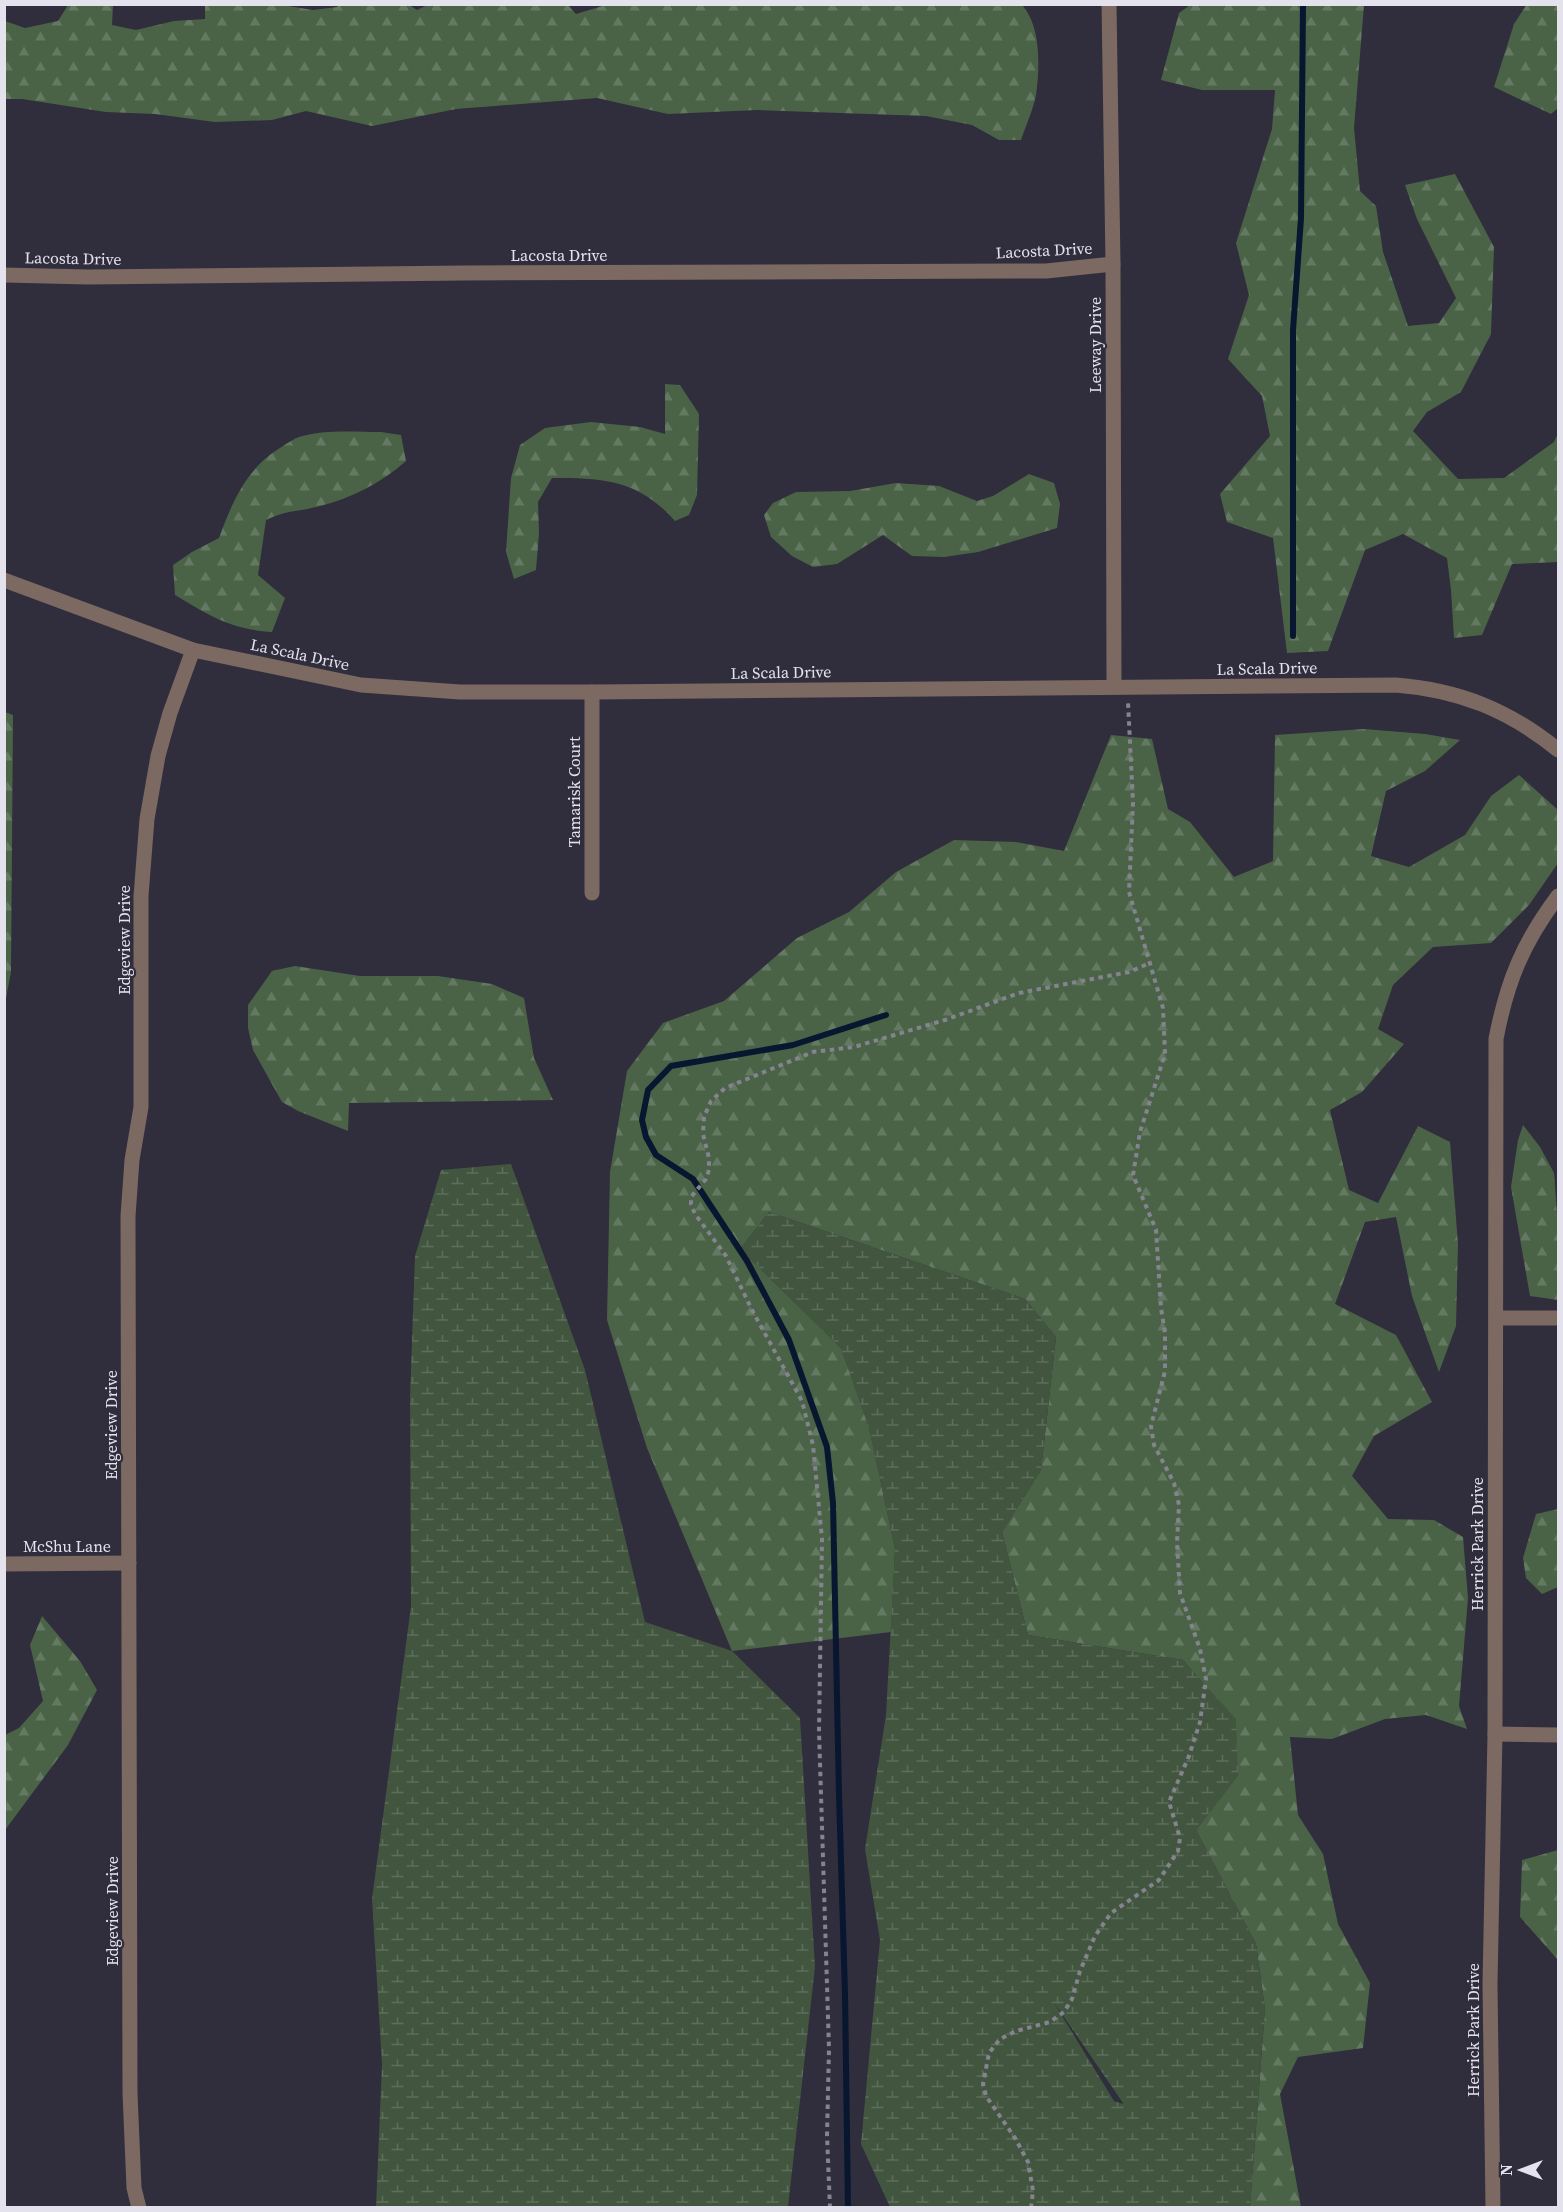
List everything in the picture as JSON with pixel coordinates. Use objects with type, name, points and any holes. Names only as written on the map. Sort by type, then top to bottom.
[{"type":"street","name":"Leeway Drive","points":[[1109,4],[1120,686]]},
{"type":"street","name":"Lacosta Drive","points":[[4,275],[88,277],[1023,271],[1113,264]]},
{"type":"street","name":"La Scala Drive","points":[[4,580],[193,650],[362,685],[460,692],[592,692],[1396,685],[1425,687],[1460,695],[1495,708],[1545,739],[1558,750]]},
{"type":"street","name":"Edgeview Drive","points":[[139,2208],[134,2188],[130,2092],[128,1216],[132,1160],[141,1107],[141,896],[147,819],[158,756],[170,713],[193,650]]},
{"type":"street","name":"Tamarisk Court","points":[[592,692],[592,893]]},
{"type":"street","name":"Herrick Park Drive","points":[[1493,2208],[1490,1984],[1495,1734],[1496,1039],[1503,1004],[1520,956],[1536,925],[1558,896]]},
{"type":"street","points":[[1496,1318],[1558,1318]]},
{"type":"street","name":"McShu Lane","points":[[4,1564],[129,1563]]},
{"type":"street","points":[[1495,1734],[1558,1735]]},
{"type":"path","points":[[1031,2208],[1033,2191],[1028,2162],[1015,2138],[986,2096],[983,2084],[990,2053],[1000,2039],[1016,2031],[1050,2022],[1064,2012],[1072,1999],[1080,1971],[1100,1928],[1111,1913],[1159,1880],[1178,1851],[1180,1838],[1169,1802],[1189,1756],[1200,1722],[1206,1679],[1200,1649],[1180,1593],[1177,1542],[1179,1505],[1174,1483],[1154,1445],[1151,1426],[1166,1371],[1165,1333],[1161,1308],[1156,1230],[1133,1175],[1140,1132],[1165,1054],[1163,1008],[1130,892],[1133,803],[1120,686]]},
{"type":"path","points":[[830,2208],[827,2144],[829,2049],[819,1731],[822,1539],[813,1445],[802,1401],[752,1310],[726,1256],[695,1214],[691,1204],[692,1197],[706,1179],[709,1170],[709,1158],[703,1134],[704,1117],[711,1101],[725,1088],[813,1052],[854,1047],[945,1020],[1019,993],[1129,972],[1150,963]]},
{"type":"green space","points":[[205,4],[282,5],[313,10],[337,7],[339,4],[409,5],[417,10],[430,4],[567,4],[576,14],[609,4],[1022,5],[1033,24],[1036,35],[1037,84],[1033,106],[1021,140],[999,140],[972,125],[926,116],[757,110],[668,114],[597,98],[456,109],[372,126],[306,111],[272,120],[215,122],[155,114],[106,112],[22,99],[5,99],[5,21],[25,28],[58,21],[68,5],[113,5],[112,25],[136,30],[174,21],[205,19]]},
{"type":"green space","points":[[1527,4],[1558,5],[1558,108],[1551,114],[1494,87],[1514,24]]},
{"type":"green space","points":[[1190,5],[1364,5],[1354,128],[1360,191],[1376,206],[1383,252],[1408,326],[1439,323],[1456,298],[1417,219],[1405,185],[1455,174],[1494,247],[1491,334],[1461,392],[1427,412],[1413,431],[1458,479],[1504,478],[1554,442],[1558,433],[1558,562],[1512,564],[1482,635],[1454,638],[1447,558],[1403,534],[1365,550],[1328,651],[1287,653],[1273,538],[1227,522],[1220,494],[1270,436],[1262,396],[1228,359],[1249,295],[1236,243],[1272,129],[1275,90],[1202,90],[1161,80],[1179,13]]},
{"type":"green space","points":[[665,384],[680,385],[699,414],[697,495],[689,515],[675,521],[662,507],[648,497],[620,484],[588,479],[552,478],[538,502],[539,533],[536,570],[514,579],[506,552],[511,478],[520,445],[545,428],[591,422],[640,427],[665,434]]},
{"type":"green space","points":[[340,431],[401,435],[406,461],[396,469],[366,489],[343,499],[280,514],[266,520],[258,575],[285,598],[272,632],[232,625],[175,595],[173,565],[219,538],[243,486],[270,454],[295,439],[309,434]]},
{"type":"green space","points":[[1029,474],[1054,483],[1060,504],[1057,528],[978,552],[944,557],[912,556],[883,535],[837,564],[813,567],[792,556],[771,537],[764,515],[773,503],[796,492],[850,491],[896,483],[939,486],[977,501],[993,496]]},
{"type":"green space","points":[[5,712],[13,715],[11,972],[5,1003]]},
{"type":"green space","points":[[1364,729],[1425,734],[1460,740],[1425,771],[1386,791],[1371,856],[1409,867],[1465,835],[1491,796],[1519,775],[1558,810],[1558,863],[1529,905],[1491,943],[1433,947],[1393,985],[1378,1029],[1404,1044],[1362,1092],[1330,1110],[1349,1190],[1378,1203],[1418,1126],[1450,1142],[1458,1244],[1456,1326],[1439,1372],[1412,1296],[1396,1217],[1365,1222],[1335,1304],[1396,1335],[1432,1402],[1374,1436],[1352,1476],[1388,1519],[1434,1520],[1463,1537],[1468,1598],[1459,1706],[1467,1729],[1426,1715],[1385,1719],[1332,1739],[1290,1737],[1298,1815],[1323,1854],[1338,1924],[1370,1983],[1363,2048],[1298,2057],[1280,2094],[1301,2207],[1250,2207],[1265,2009],[1256,1944],[1196,1830],[1238,1775],[1208,1689],[1183,1660],[1028,1635],[1002,1532],[1041,1470],[1056,1337],[1025,1299],[769,1212],[740,1249],[841,1348],[869,1427],[895,1549],[891,1632],[732,1651],[647,1448],[607,1320],[610,1172],[627,1071],[663,1023],[724,1001],[797,938],[849,912],[896,872],[954,840],[1016,842],[1064,851],[1111,735],[1152,739],[1168,809],[1190,822],[1234,877],[1273,861],[1275,735]]},
{"type":"green space","points":[[295,966],[360,976],[438,976],[492,984],[524,998],[534,1058],[553,1100],[349,1103],[348,1131],[298,1111],[282,1102],[253,1050],[248,1028],[248,1005],[272,971]]},
{"type":"green space","points":[[1523,1125],[1540,1147],[1554,1173],[1558,1228],[1558,1300],[1530,1296],[1511,1187],[1518,1140]]},
{"type":"green space","points":[[511,1164],[585,1370],[645,1622],[732,1651],[800,1718],[815,1967],[788,2207],[376,2207],[382,2064],[372,1899],[411,1606],[410,1398],[415,1256],[441,1170]]},
{"type":"green space","points":[[769,1212],[1025,1299],[1056,1337],[1041,1470],[1002,1532],[1028,1635],[1183,1660],[1236,1719],[1238,1775],[1196,1830],[1256,1944],[1265,2009],[1250,2207],[890,2207],[861,2144],[880,1940],[865,1849],[886,1715],[895,1549],[869,1428],[841,1348],[740,1249]],"holes":[[[1053,2001],[1123,2103],[1114,2101]]]},
{"type":"green space","points":[[1558,1509],[1558,1587],[1542,1594],[1526,1578],[1523,1558],[1536,1514]]},
{"type":"green space","points":[[42,1616],[80,1661],[97,1690],[68,1745],[5,1830],[5,1735],[19,1728],[43,1701],[30,1645]]},
{"type":"green space","points":[[1558,1850],[1558,1960],[1520,1917],[1522,1860]]},
{"type":"waterway","points":[[1293,636],[1293,330],[1301,218],[1303,4]]},
{"type":"waterway","points":[[848,2208],[833,1503],[827,1447],[789,1340],[747,1261],[693,1179],[656,1155],[646,1137],[642,1120],[648,1090],[671,1066],[793,1045],[886,1015]]}]
